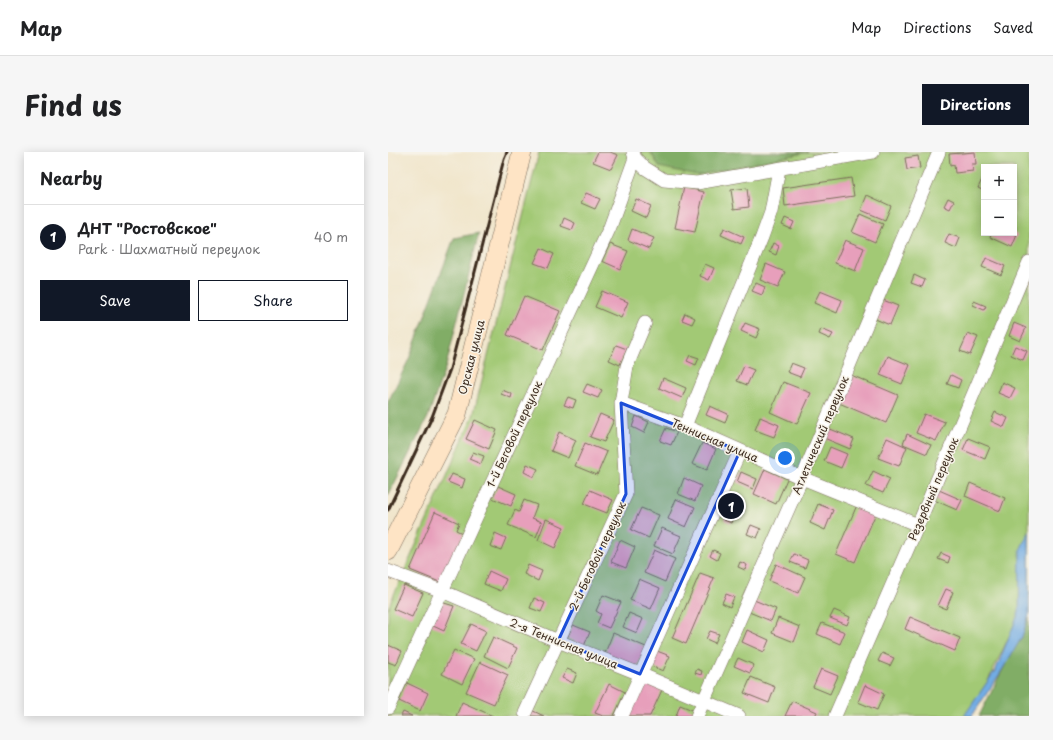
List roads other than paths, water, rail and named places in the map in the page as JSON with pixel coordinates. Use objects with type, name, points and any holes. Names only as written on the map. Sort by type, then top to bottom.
[{"type":"main road","name":"Орская улица","points":[[388,551],[457,414],[522,152]]},
{"type":"street","points":[[634,155],[645,168],[664,180],[697,183],[873,152]]},
{"type":"street","name":"Атлетический переулок","points":[[697,716],[702,701],[802,478],[939,152]]},
{"type":"street","name":"1-й Беговой переулок","points":[[388,708],[610,227],[634,155]]},
{"type":"street","points":[[684,426],[762,237],[771,212],[779,169]]},
{"type":"street","name":"Резервный переулок","points":[[835,716],[918,525],[1029,262]]},
{"type":"street","name":"2-й Беговой переулок","points":[[525,713],[626,494],[621,403],[628,366],[645,323]]},
{"type":"street","name":"Теннисная улица","points":[[621,403],[684,426],[802,478],[918,525]]},
{"type":"street","points":[[622,716],[740,451]]},
{"type":"street","name":"2-я Теннисная улица","points":[[388,571],[442,591],[739,716]]},
{"type":"water","points":[[1029,531],[1029,615],[1022,637],[972,716],[964,716],[996,669],[1019,612],[1020,550]]},
{"type":"railway","points":[[388,510],[432,417],[450,369],[507,152]]},
{"type":"place","name":"ДНТ \"Ростовское\"","points":[[731,506]]}]
